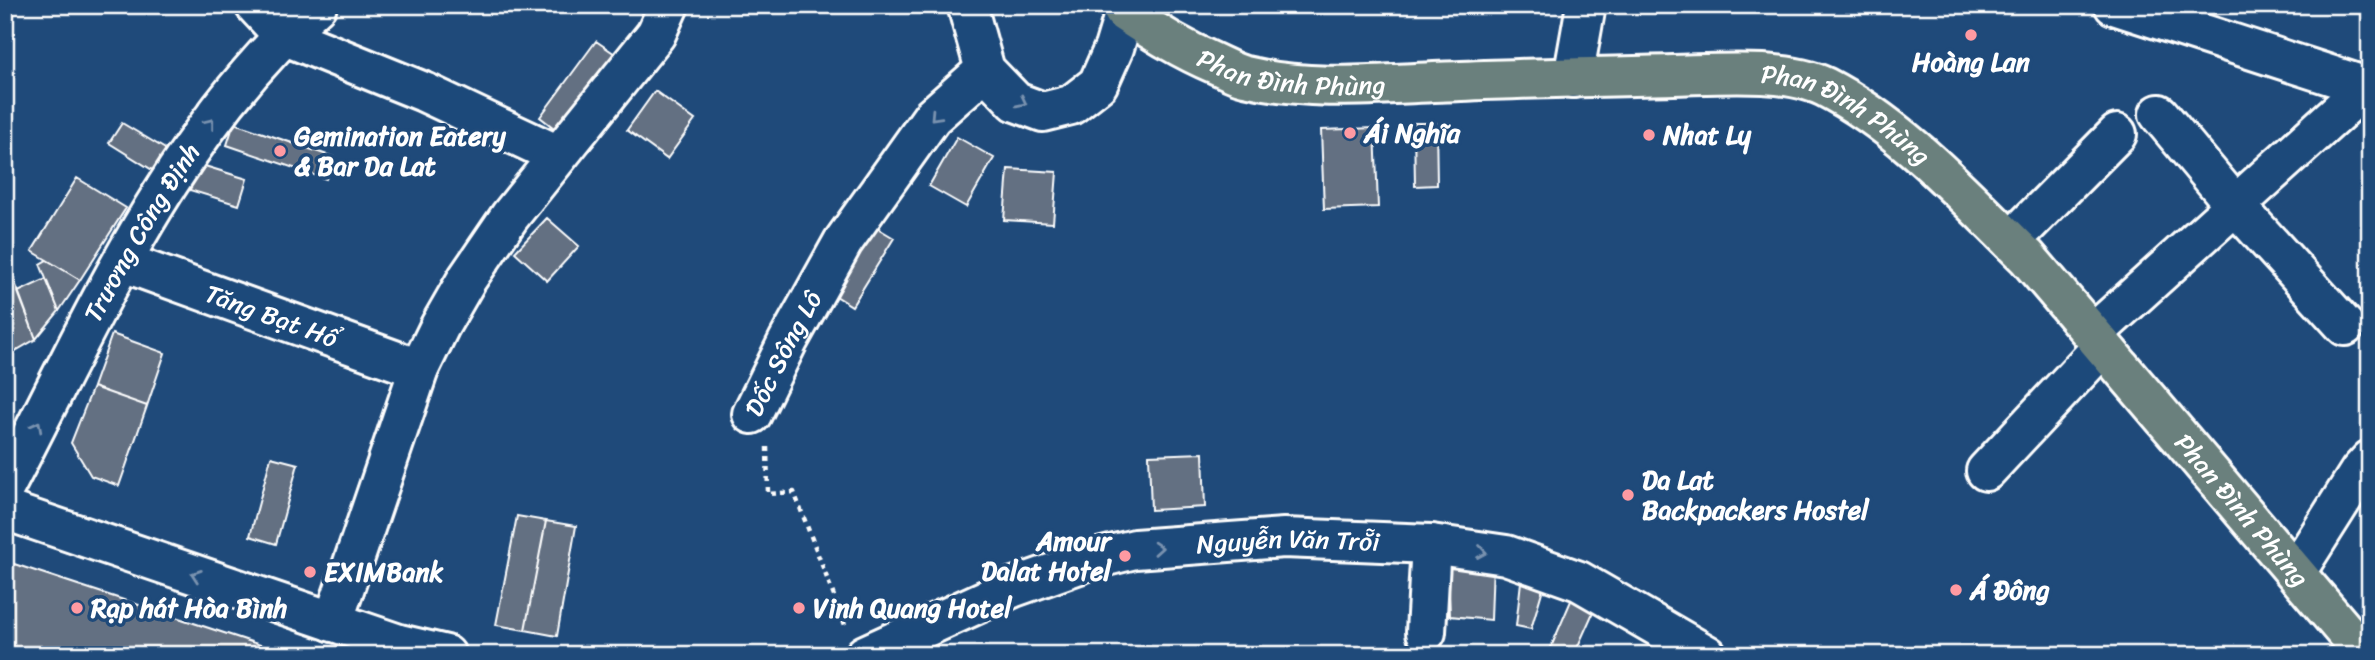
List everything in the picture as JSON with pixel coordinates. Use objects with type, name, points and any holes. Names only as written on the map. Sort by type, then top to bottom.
[{"type":"main road","name":"Phan Đình Phùng","points":[[1124,7],[1181,49],[1244,76],[1333,87],[1723,74],[1790,76],[1823,86],[1903,141],[1976,205],[2027,257],[2365,655]]},
{"type":"street","points":[[255,5],[284,35],[425,92],[558,155]]},
{"type":"street","name":"Trương Công Định","points":[[5,487],[123,262],[198,138],[250,72],[284,35],[317,5]]},
{"type":"street","points":[[333,622],[419,369],[440,326],[467,279],[510,216],[656,34],[669,5]]},
{"type":"street","points":[[967,5],[985,70],[1016,102],[1043,111],[1071,106],[1098,84],[1114,48],[1124,7]]},
{"type":"street","points":[[1573,78],[1586,5]]},
{"type":"street","points":[[2114,5],[2368,87]]},
{"type":"street","name":"Dốc Sông Lô","points":[[752,414],[788,341],[843,242],[932,117],[985,70]]},
{"type":"street","points":[[1986,471],[2098,340],[2235,205],[2368,87]]},
{"type":"street","points":[[2159,114],[2235,205],[2345,326]]},
{"type":"street","points":[[2011,241],[2118,134]]},
{"type":"street","name":"Tăng Bạt Hổ","points":[[123,262],[419,369]]},
{"type":"street","points":[[2296,572],[2360,471],[2370,460]]},
{"type":"street","points":[[5,510],[333,622],[397,649],[446,655]]},
{"type":"street","name":"Nguyễn Văn Trỗi","points":[[856,642],[1090,560],[1135,549],[1284,538],[1431,544],[1506,555],[1579,581],[1707,655]]},
{"type":"street","points":[[1426,632],[1431,544]]},
{"type":"path","name":"Dốc Sông Lô","points":[[752,414],[767,445],[768,494],[794,492],[856,642]]},
{"type":"building","points":[[596,41],[615,54],[558,131],[540,117]]},
{"type":"building","points":[[655,91],[695,120],[667,159],[627,130]]},
{"type":"building","points":[[122,123],[167,150],[154,171],[109,143]]},
{"type":"building","name":"Gemination Eatery & Bar Da Lat","points":[[234,123],[333,157],[326,179],[227,145]]},
{"type":"building","points":[[1414,123],[1436,123],[1437,185],[1415,186]]},
{"type":"building","points":[[1375,128],[1378,207],[1324,209],[1321,130]]},
{"type":"building","points":[[957,137],[994,158],[966,207],[929,186]]},
{"type":"building","points":[[195,163],[247,179],[239,205],[183,188]]},
{"type":"building","points":[[1008,169],[1057,172],[1053,223],[1004,220]]},
{"type":"building","points":[[77,178],[126,208],[80,280],[32,251]]},
{"type":"building","points":[[547,218],[579,246],[547,281],[515,252]]},
{"type":"building","points":[[869,223],[894,238],[852,306],[828,291]]},
{"type":"building","points":[[47,260],[80,280],[59,311],[40,264]]},
{"type":"building","points":[[13,277],[36,339],[5,357],[5,279]]},
{"type":"building","points":[[46,279],[59,311],[36,339],[18,292]]},
{"type":"building","points":[[112,334],[165,353],[147,406],[93,387]]},
{"type":"building","points":[[93,387],[147,406],[119,486],[91,476],[71,443]]},
{"type":"building","points":[[1203,453],[1205,507],[1151,510],[1149,455]]},
{"type":"building","points":[[271,457],[298,464],[276,544],[250,536]]},
{"type":"building","points":[[517,516],[546,521],[525,630],[496,625]]},
{"type":"building","points":[[546,521],[576,526],[557,636],[525,630]]},
{"type":"building","points":[[1448,559],[1493,562],[1491,620],[1450,616]]},
{"type":"building","name":"Rạp hát Hòa Bình","points":[[5,561],[291,655],[5,655]]},
{"type":"building","points":[[1522,573],[1546,578],[1531,629],[1516,626]]},
{"type":"building","points":[[1573,596],[1596,606],[1574,655],[1550,655],[1548,654]]},
{"type":"place","name":"Hoàng Lan","points":[[1971,35]]},
{"type":"place","name":"Ái Nghĩa","points":[[1350,133]]},
{"type":"place","name":"Nhat Ly","points":[[1649,135]]},
{"type":"place","name":"Gemination Eatery & Bar Da Lat","points":[[280,151]]},
{"type":"place","name":"Da Lat Backpackers Hostel","points":[[1628,495]]},
{"type":"place","name":"Amour Dalat Hotel","points":[[1125,556]]},
{"type":"place","name":"EXIMBank","points":[[310,572]]},
{"type":"place","name":"Á Đông","points":[[1956,590]]},
{"type":"place","name":"Rạp hát Hòa Bình","points":[[77,608]]},
{"type":"place","name":"Vinh Quang Hotel","points":[[799,608]]}]
